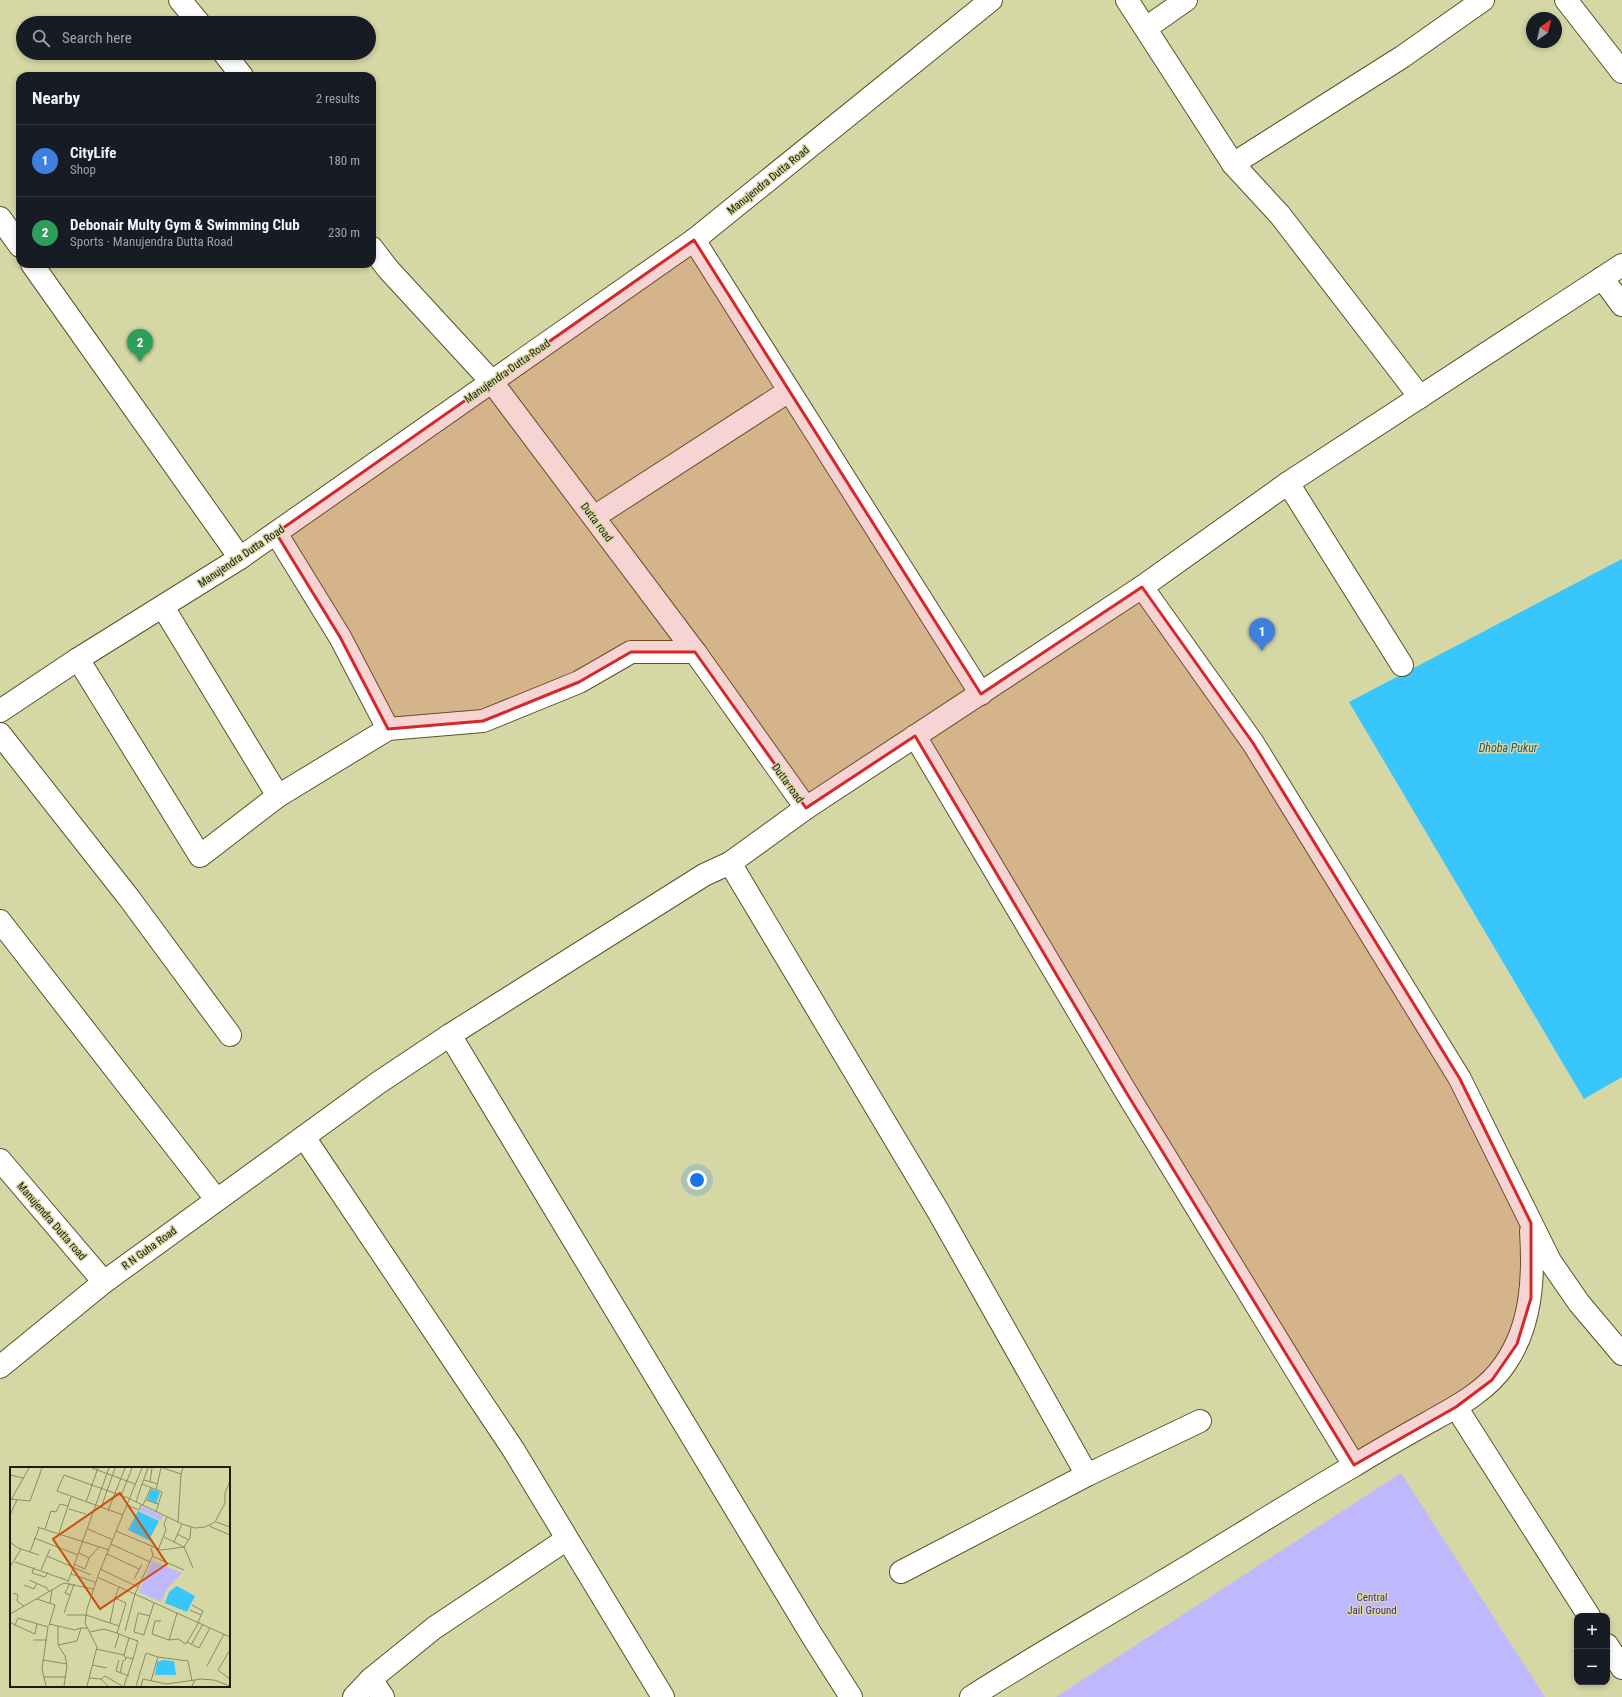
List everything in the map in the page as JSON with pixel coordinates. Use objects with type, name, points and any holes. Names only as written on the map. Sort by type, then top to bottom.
[{"type":"street","points":[[180,0],[193,16]]},
{"type":"street","name":"Manujendra Dutta Road","points":[[0,711],[78,659],[240,558],[694,240],[991,0]]},
{"type":"street","points":[[1127,0],[1233,164],[1280,215],[1420,397]]},
{"type":"street","points":[[1146,28],[1186,0]]},
{"type":"street","points":[[1233,164],[1402,57],[1483,0]]},
{"type":"street","points":[[1566,0],[1616,50],[1622,72]]},
{"type":"street","points":[[229,60],[239,72]]},
{"type":"street","points":[[0,218],[16,240]]},
{"type":"street","points":[[694,240],[981,694]]},
{"type":"street","name":"Dutta road","points":[[376,254],[388,270],[492,382],[695,652],[806,808]]},
{"type":"street","name":"R N Guha Road","points":[[0,1367],[104,1282],[378,1083],[450,1035],[704,875],[730,863],[806,808],[1142,587],[1288,484],[1622,265]]},
{"type":"street","points":[[35,268],[240,558]]},
{"type":"street","points":[[1602,278],[1622,305]]},
{"type":"street","points":[[594,517],[789,391]]},
{"type":"street","points":[[1288,484],[1402,665]]},
{"type":"street","points":[[276,533],[340,637],[388,729]]},
{"type":"street","points":[[1142,587],[1253,743],[1460,1079],[1550,1261],[1574,1297],[1622,1354]]},
{"type":"street","points":[[163,607],[278,796]]},
{"type":"street","points":[[78,659],[200,856],[278,796],[388,729],[483,721],[579,682],[631,652],[695,652]]},
{"type":"street","points":[[0,734],[129,898],[230,1035]]},
{"type":"street","points":[[915,736],[1126,1092],[1354,1465]]},
{"type":"street","points":[[730,863],[938,1211],[1087,1475]]},
{"type":"street","points":[[0,921],[216,1200]]},
{"type":"street","points":[[450,1035],[811,1634],[851,1697]]},
{"type":"street","points":[[304,1137],[513,1449],[662,1697]]},
{"type":"street","name":"Manujendra Dutta road","points":[[0,1160],[104,1282]]},
{"type":"street","points":[[971,1697],[1032,1658],[1156,1586],[1354,1465],[1456,1407],[1492,1380],[1505,1365],[1517,1344],[1531,1298],[1531,1223]]},
{"type":"street","points":[[1456,1407],[1586,1613]]},
{"type":"street","points":[[901,1572],[1087,1475],[1200,1421]]},
{"type":"street","points":[[354,1697],[371,1679],[434,1628],[567,1539]]},
{"type":"street","points":[[1610,1649],[1622,1668]]},
{"type":"street","points":[[371,1679],[382,1697]]},
{"type":"highlighted area","points":[[694,240],[981,694],[1142,587],[1253,743],[1460,1079],[1531,1223],[1531,1298],[1517,1344],[1492,1380],[1456,1407],[1354,1465],[1126,1092],[915,736],[806,808],[695,652],[631,652],[579,682],[483,721],[388,729],[340,637],[276,533]]},
{"type":"green space","name":"Central Jail Ground","points":[[1401,1473],[1545,1697],[1056,1697]]},
{"type":"water","name":"Dhoba Pukur","points":[[1622,559],[1622,1077],[1584,1099],[1349,702]]},
{"type":"place","name":"Debonair Multy Gym & Swimming Club","points":[[140,362]]},
{"type":"place","name":"CityLife","points":[[1262,651]]}]
